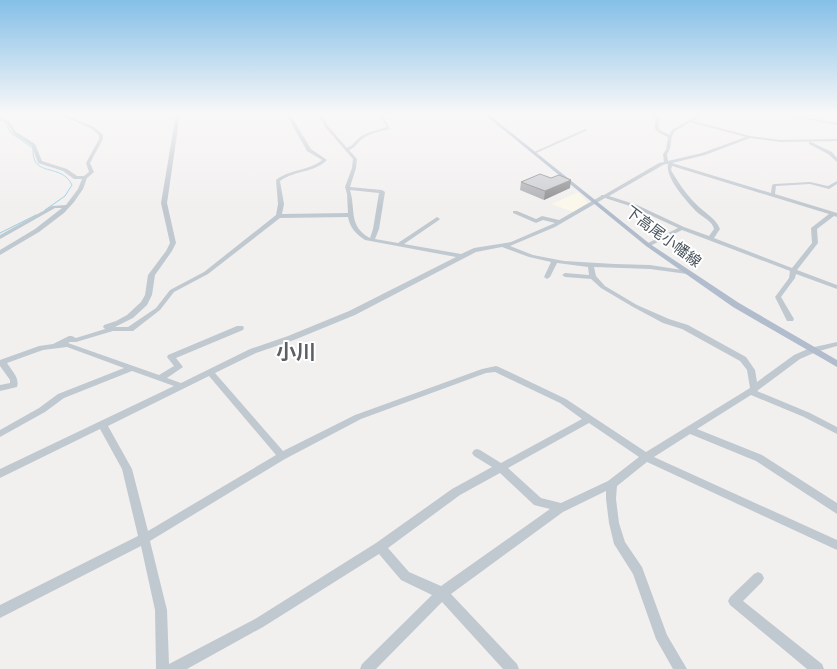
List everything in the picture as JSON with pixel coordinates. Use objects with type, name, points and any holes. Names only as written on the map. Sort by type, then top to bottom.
[{"type":"main road","name":"下高尾小幡線","points":[[524,145],[648,245],[736,305],[837,364]]},
{"type":"street","points":[[34,145],[40,162],[65,170],[76,178],[85,177],[92,172],[88,163],[97,145]]},
{"type":"street","points":[[0,388],[14,385],[14,380],[1,362],[112,326],[129,317],[143,306],[147,298],[152,274],[173,243],[164,203],[173,145]]},
{"type":"street","points":[[279,216],[281,204],[278,181],[287,174],[316,166],[325,160],[309,150],[306,145]]},
{"type":"street","points":[[344,145],[355,159],[348,180],[348,188],[350,215],[356,232],[372,240],[462,256]]},
{"type":"street","points":[[347,149],[354,145]]},
{"type":"street","points":[[534,153],[554,145]]},
{"type":"street","points":[[669,145],[665,154],[669,170],[688,200],[700,213],[715,223],[717,229],[710,239]]},
{"type":"street","points":[[0,474],[253,351],[314,330],[352,313],[474,250],[502,246],[526,238],[560,222],[593,201],[624,186],[655,167],[727,145]]},
{"type":"street","points":[[815,145],[830,153],[837,161]]},
{"type":"street","points":[[668,163],[773,194],[835,215]]},
{"type":"street","points":[[0,254],[68,206],[80,192],[85,177]]},
{"type":"street","points":[[773,194],[774,185],[810,183],[829,188],[837,182]]},
{"type":"street","points":[[348,188],[382,192],[376,211],[377,230],[372,240]]},
{"type":"street","points":[[603,196],[636,206],[682,228],[837,288]]},
{"type":"street","points":[[0,237],[54,207],[68,206]]},
{"type":"street","points":[[515,212],[536,221],[542,218],[560,222]]},
{"type":"street","points":[[69,339],[76,340],[113,329],[130,329],[158,309],[172,291],[206,274],[279,216],[350,215]]},
{"type":"street","points":[[790,319],[778,297],[815,243],[814,228],[835,215]]},
{"type":"street","points":[[398,245],[438,219]]},
{"type":"street","points":[[648,245],[682,228]]},
{"type":"street","points":[[502,246],[531,256],[555,260],[591,265],[655,267],[687,272]]},
{"type":"street","points":[[547,277],[555,260]]},
{"type":"street","points":[[591,265],[594,277],[603,287],[635,306],[666,321],[685,327],[743,359],[751,370],[752,390]]},
{"type":"street","points":[[565,275],[594,277]]},
{"type":"street","points":[[160,378],[179,367],[171,357],[240,328]]},
{"type":"street","points":[[367,669],[442,593],[562,508],[612,484],[646,456],[752,390],[797,358],[812,350],[837,344]]},
{"type":"street","points":[[56,345],[76,346],[182,386]]},
{"type":"street","points":[[0,434],[42,410],[61,396],[131,368]]},
{"type":"street","points":[[0,612],[144,539],[282,456],[374,410],[485,370],[496,369],[563,401],[646,456],[837,545]]},
{"type":"street","points":[[211,373],[282,456]]},
{"type":"street","points":[[752,390],[837,431]]},
{"type":"street","points":[[174,669],[259,623],[380,546],[456,492],[589,419]]},
{"type":"street","points":[[102,424],[127,470],[162,610],[163,669]]},
{"type":"street","points":[[689,430],[759,458],[837,508]]},
{"type":"street","points":[[476,453],[500,467],[538,502],[562,508]]},
{"type":"street","points":[[612,484],[611,500],[614,523],[620,544],[638,572],[662,639],[680,669]]},
{"type":"street","points":[[380,546],[405,576],[442,593],[512,669]]},
{"type":"street","points":[[758,578],[734,601],[817,669]]},
{"type":"shaded area","points":[[578,192],[587,203],[573,212],[552,204]]},
{"type":"building","points":[[540,174],[551,178],[559,175],[571,180],[545,191],[521,182]]},
{"type":"waterway","points":[[29,145],[33,148],[34,159],[38,165],[42,168],[58,172],[68,179],[72,185],[65,196],[45,210]]},
{"type":"waterway","points":[[0,233],[36,215]]},
{"type":"district","name":"小川","points":[[296,353]]}]
